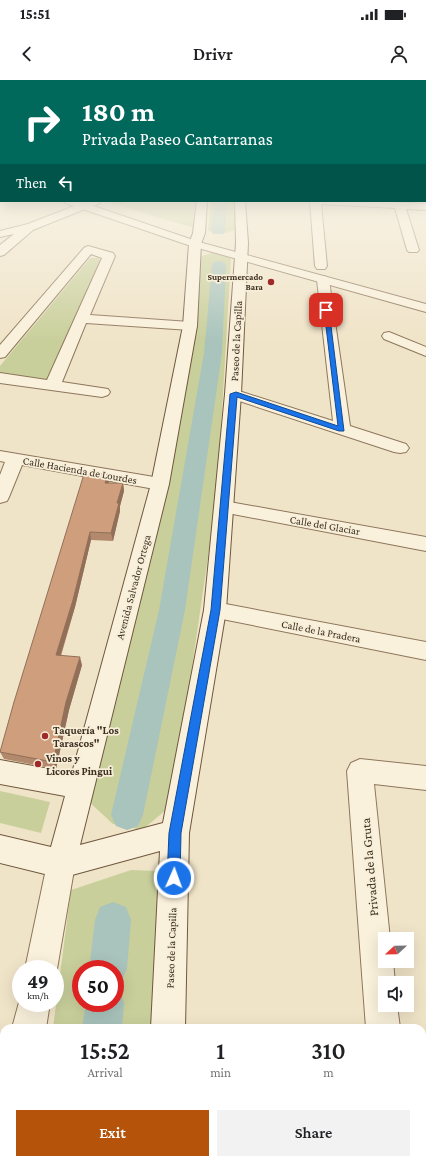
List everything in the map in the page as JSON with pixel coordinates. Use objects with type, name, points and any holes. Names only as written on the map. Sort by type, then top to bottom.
[{"type":"street","name":"Avenida Salvador Ortega","points":[[43,960],[61,864],[160,484],[190,326],[200,240]]},
{"type":"street","points":[[214,240],[324,271],[426,308]]},
{"type":"street","name":"Paseo de la Capilla","points":[[168,1024],[175,833],[215,610],[234,394],[242,240]]},
{"type":"street","points":[[320,240],[342,430]]},
{"type":"street","points":[[410,240],[413,250]]},
{"type":"street","points":[[0,252],[4,241]]},
{"type":"street","points":[[0,354],[88,250],[109,256],[52,386]]},
{"type":"street","points":[[307,262],[324,271]]},
{"type":"street","points":[[82,319],[190,326]]},
{"type":"street","points":[[389,336],[426,352]]},
{"type":"street","points":[[0,378],[102,392]]},
{"type":"street","points":[[234,394],[400,448]]},
{"type":"street","points":[[0,497],[8,457]]},
{"type":"street","name":"Calle Hacienda de Lourdes","points":[[8,457],[160,484]]},
{"type":"street","name":"Calle del Glaciar","points":[[224,506],[426,544]]},
{"type":"street","name":"Calle de la Pradera","points":[[215,610],[426,651]]},
{"type":"street","name":"Privada de la Gruta","points":[[383,1024],[360,771],[426,778]]},
{"type":"street","points":[[0,772],[81,787]]},
{"type":"street","points":[[0,849],[61,864],[175,833]]},
{"type":"street","points":[[30,1024],[32,1012]]},
{"type":"green space","points":[[211,253],[223,253],[231,259],[217,495],[172,805],[142,830],[113,824],[87,800],[158,472],[202,256]]},
{"type":"green space","points":[[90,258],[98,258],[101,262],[47,381],[0,375],[0,366]]},
{"type":"green space","points":[[0,791],[50,802],[41,833],[0,823]]},
{"type":"green space","points":[[131,870],[157,871],[168,895],[164,1024],[54,1024],[55,1012],[64,1012],[64,960],[62,960],[71,890]]},
{"type":"building","points":[[84,474],[108,474],[105,483],[123,483],[111,533],[90,532],[73,600],[56,655],[80,657],[66,702],[53,762],[0,752],[14,702]]},
{"type":"waterway","points":[[127,815],[172,610],[213,353],[219,265]]},
{"type":"waterway","points":[[109,960],[113,920]]},
{"type":"waterway","points":[[102,1024],[104,1012]]},
{"type":"place","name":"Supermercado Bara","points":[[271,282]]},
{"type":"place","name":"Taquería \"Los Tarascos\"","points":[[45,736]]},
{"type":"place","name":"Vinos y Licores Pingui","points":[[38,764]]},
{"type":"route","points":[[174,878],[175,833],[215,610],[234,394],[342,430],[326,310]]}]
